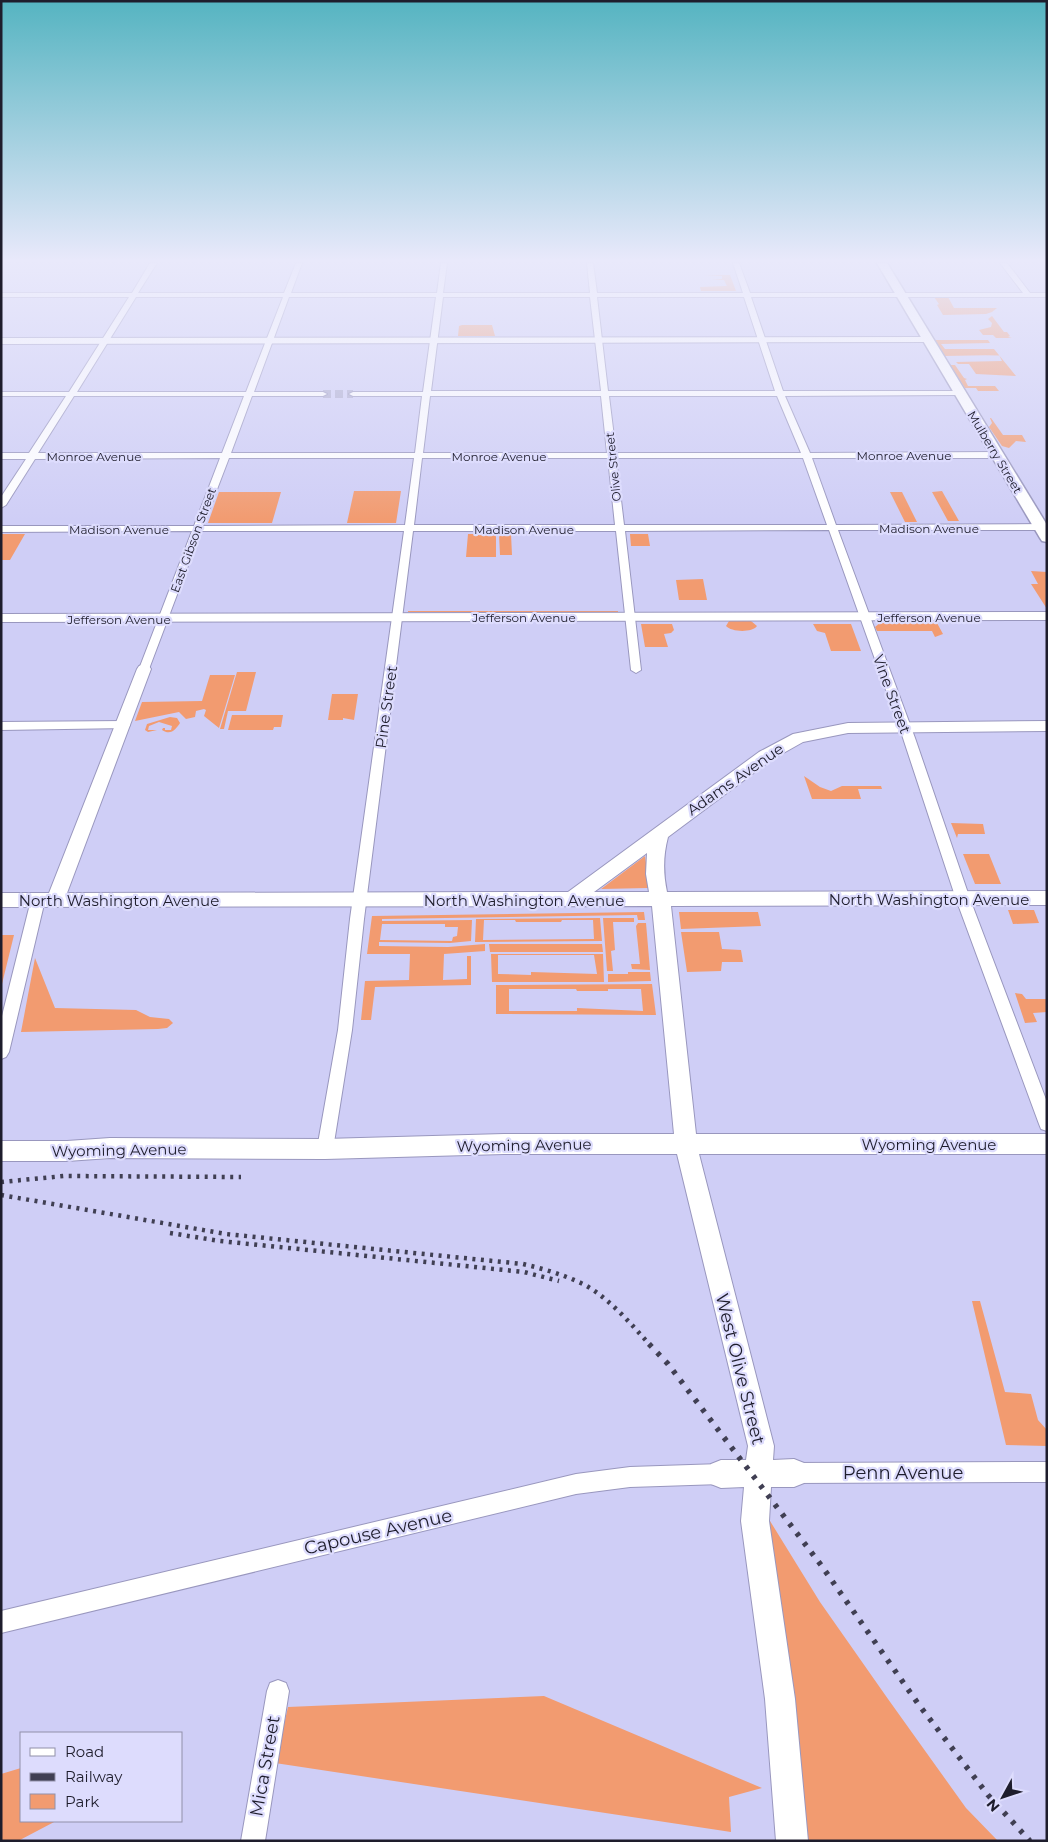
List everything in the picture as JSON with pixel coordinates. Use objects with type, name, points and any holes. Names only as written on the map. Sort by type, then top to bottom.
[{"type":"main road","name":"Mulberry Street","points":[[933,349],[1044,531]]},
{"type":"main road","name":"Jefferson Avenue","points":[[1,618],[1047,616]]},
{"type":"main road","name":"East Gibson Street","points":[[47,900],[124,726],[144,669]]},
{"type":"main road","name":"Adams Avenue","points":[[570,900],[765,756],[799,738],[848,728],[1047,726]]},
{"type":"main road","name":"West Olive Street","points":[[660,833],[653,859],[656,886],[661,900],[686,1144],[761,1446],[754,1521],[780,1699],[792,1841]]},
{"type":"main road","name":"North Washington Avenue","points":[[1,900],[1047,898]]},
{"type":"main road","name":"Wyoming Avenue","points":[[1,1151],[67,1151],[110,1148],[325,1149],[504,1144],[1047,1144]]},
{"type":"main road","name":"Penn Avenue","points":[[759,1473],[794,1473]]},
{"type":"main road","name":"Capouse Avenue","points":[[721,1474],[759,1473]]},
{"type":"street","points":[[1,505],[99,349]]},
{"type":"street","name":"East Gibson Street","points":[[144,669],[266,349]]},
{"type":"street","name":"Pine Street","points":[[325,1149],[345,1030],[408,529],[434,349]]},
{"type":"street","name":"Olive Street","points":[[601,349],[636,670]]},
{"type":"street","name":"Vine Street","points":[[765,349],[780,393],[806,455],[904,727],[963,899],[1047,1124]]},
{"type":"street","points":[[353,394],[960,393]]},
{"type":"street","points":[[1,394],[323,394]]},
{"type":"street","name":"Monroe Avenue","points":[[1,456],[997,455]]},
{"type":"street","name":"Madison Avenue","points":[[1,529],[832,528],[1044,531]]},
{"type":"street","points":[[1,726],[124,726]]},
{"type":"street","name":"East Gibson Street","points":[[1,1052],[47,900]]},
{"type":"street","name":"Penn Avenue","points":[[794,1473],[1047,1472]]},
{"type":"street","name":"Capouse Avenue","points":[[1,1622],[576,1484],[602,1479],[638,1476],[721,1474]]},
{"type":"street","name":"Mica Street","points":[[253,1841],[278,1691]]},
{"type":"green space","points":[[940,349],[994,349],[999,355],[944,356]]},
{"type":"green space","points":[[999,355],[1016,376],[976,374],[969,364],[958,364],[956,362],[1002,361]]},
{"type":"green space","points":[[950,365],[955,365],[964,378],[967,379],[965,380],[968,386],[995,386],[999,391],[978,391],[976,388],[965,388]]},
{"type":"green space","points":[[990,418],[1003,435],[1022,435],[1026,442],[1016,441],[1009,448],[1002,446],[989,427],[992,423]]},
{"type":"green space","points":[[354,491],[401,491],[396,523],[347,523]]},
{"type":"green space","points":[[942,491],[959,521],[948,521],[932,492]]},
{"type":"green space","points":[[219,492],[281,492],[272,523],[208,523]]},
{"type":"green space","points":[[890,492],[902,492],[917,522],[905,522]]},
{"type":"green space","points":[[1,534],[25,534],[10,560],[1,560]]},
{"type":"green space","points":[[468,534],[496,534],[496,557],[466,557]]},
{"type":"green space","points":[[499,534],[511,534],[512,555],[500,555]]},
{"type":"green space","points":[[630,534],[648,534],[650,546],[631,546]]},
{"type":"green space","points":[[1031,571],[1047,572],[1047,609],[1031,584],[1038,584]]},
{"type":"green space","points":[[703,579],[707,600],[679,600],[676,580]]},
{"type":"green space","points":[[618,611],[618,612],[408,612]]},
{"type":"green space","points":[[729,621],[751,621],[757,626],[746,631],[737,630],[726,626]]},
{"type":"green space","points":[[880,623],[937,623],[943,634],[935,637],[932,631],[877,631],[875,627]]},
{"type":"green space","points":[[641,624],[672,624],[674,630],[671,633],[664,634],[668,647],[645,647]]},
{"type":"green space","points":[[813,624],[851,624],[861,651],[831,651],[825,633],[817,631]]},
{"type":"green space","points":[[237,672],[256,672],[246,711],[228,711],[224,729],[220,729]]},
{"type":"green space","points":[[210,675],[235,675],[219,728],[204,716],[206,710],[204,709],[196,711],[195,717],[186,719],[179,712],[135,721],[142,702],[202,701]]},
{"type":"green space","points":[[332,694],[358,694],[354,720],[343,718],[343,720],[328,720]]},
{"type":"green space","points":[[232,715],[283,715],[281,727],[274,727],[273,730],[228,730]]},
{"type":"green space","points":[[170,717],[177,718],[180,723],[173,731],[165,732],[162,730],[163,728],[171,730],[172,726],[159,722],[149,726],[148,730],[157,730],[148,732],[145,730],[147,724]]},
{"type":"green space","points":[[804,776],[820,787],[831,791],[842,786],[881,786],[882,789],[858,789],[861,799],[812,799]]},
{"type":"green space","points":[[951,823],[983,824],[985,834],[958,834],[957,838]]},
{"type":"green space","points":[[963,854],[989,854],[1001,884],[975,884]]},
{"type":"green space","points":[[645,856],[648,888],[601,889]]},
{"type":"green space","points":[[1008,910],[1034,910],[1039,923],[1013,924]]},
{"type":"green space","points":[[644,912],[645,920],[638,920],[637,915],[382,919],[382,921],[472,920],[471,941],[450,943],[379,942],[379,946],[448,947],[485,944],[485,951],[444,954],[443,980],[467,979],[467,956],[471,956],[471,985],[375,987],[371,1020],[361,1020],[365,981],[409,980],[410,954],[367,954],[372,916]],"holes":[[[382,924],[445,924],[445,927],[458,927],[457,936],[453,937],[452,941],[380,940]]]},
{"type":"green space","points":[[679,912],[758,912],[761,926],[681,929]]},
{"type":"green space","points":[[600,918],[602,941],[475,942],[476,919]],"holes":[[[484,920],[515,920],[516,922],[593,920],[594,939],[483,940]]]},
{"type":"green space","points":[[603,918],[634,918],[634,922],[613,922],[615,950],[611,951],[613,971],[607,971]]},
{"type":"green space","points":[[638,923],[646,923],[650,970],[632,969],[631,964],[640,964],[636,926]]},
{"type":"green space","points":[[681,932],[719,932],[722,949],[741,950],[743,962],[722,962],[721,971],[687,972]]},
{"type":"green space","points":[[1,935],[14,935],[1,988]]},
{"type":"green space","points":[[489,944],[602,944],[603,952],[490,952]]},
{"type":"green space","points":[[491,954],[603,954],[604,982],[492,982]],"holes":[[[498,955],[594,955],[597,974],[531,972],[531,975],[498,974]]]},
{"type":"green space","points":[[35,958],[55,1008],[136,1010],[150,1017],[169,1019],[173,1023],[167,1028],[158,1029],[21,1032]]},
{"type":"green space","points":[[628,972],[650,972],[651,981],[608,982],[608,974],[628,974]]},
{"type":"green space","points":[[652,984],[656,1015],[496,1014],[496,985]],"holes":[[[509,989],[576,989],[577,991],[641,989],[643,1011],[577,1008],[577,1011],[509,1011]]]},
{"type":"green space","points":[[1015,993],[1022,994],[1026,999],[1047,999],[1047,1012],[1033,1013],[1037,1022],[1025,1023]]},
{"type":"green space","points":[[972,1301],[980,1301],[1005,1392],[1031,1394],[1038,1420],[1047,1430],[1047,1446],[1006,1445]]},
{"type":"green space","points":[[762,1508],[820,1602],[888,1699],[966,1808],[998,1841],[808,1841]]},
{"type":"green space","points":[[544,1696],[762,1788],[729,1797],[731,1832],[275,1763],[288,1707]]},
{"type":"green space","points":[[20,1768],[20,1822],[54,1822],[18,1841],[1,1841],[1,1774]]},
{"type":"tunnel","points":[[323,394],[353,394]]},
{"type":"railway","points":[[1,1182],[64,1176],[241,1177]]},
{"type":"railway","points":[[1,1195],[226,1234],[523,1264],[562,1275],[585,1285],[620,1312],[650,1345]]},
{"type":"railway","points":[[170,1233],[220,1241],[524,1272],[559,1281]]},
{"type":"railway","points":[[649,1344],[668,1364],[821,1565],[919,1705],[988,1795],[1030,1841]]}]
